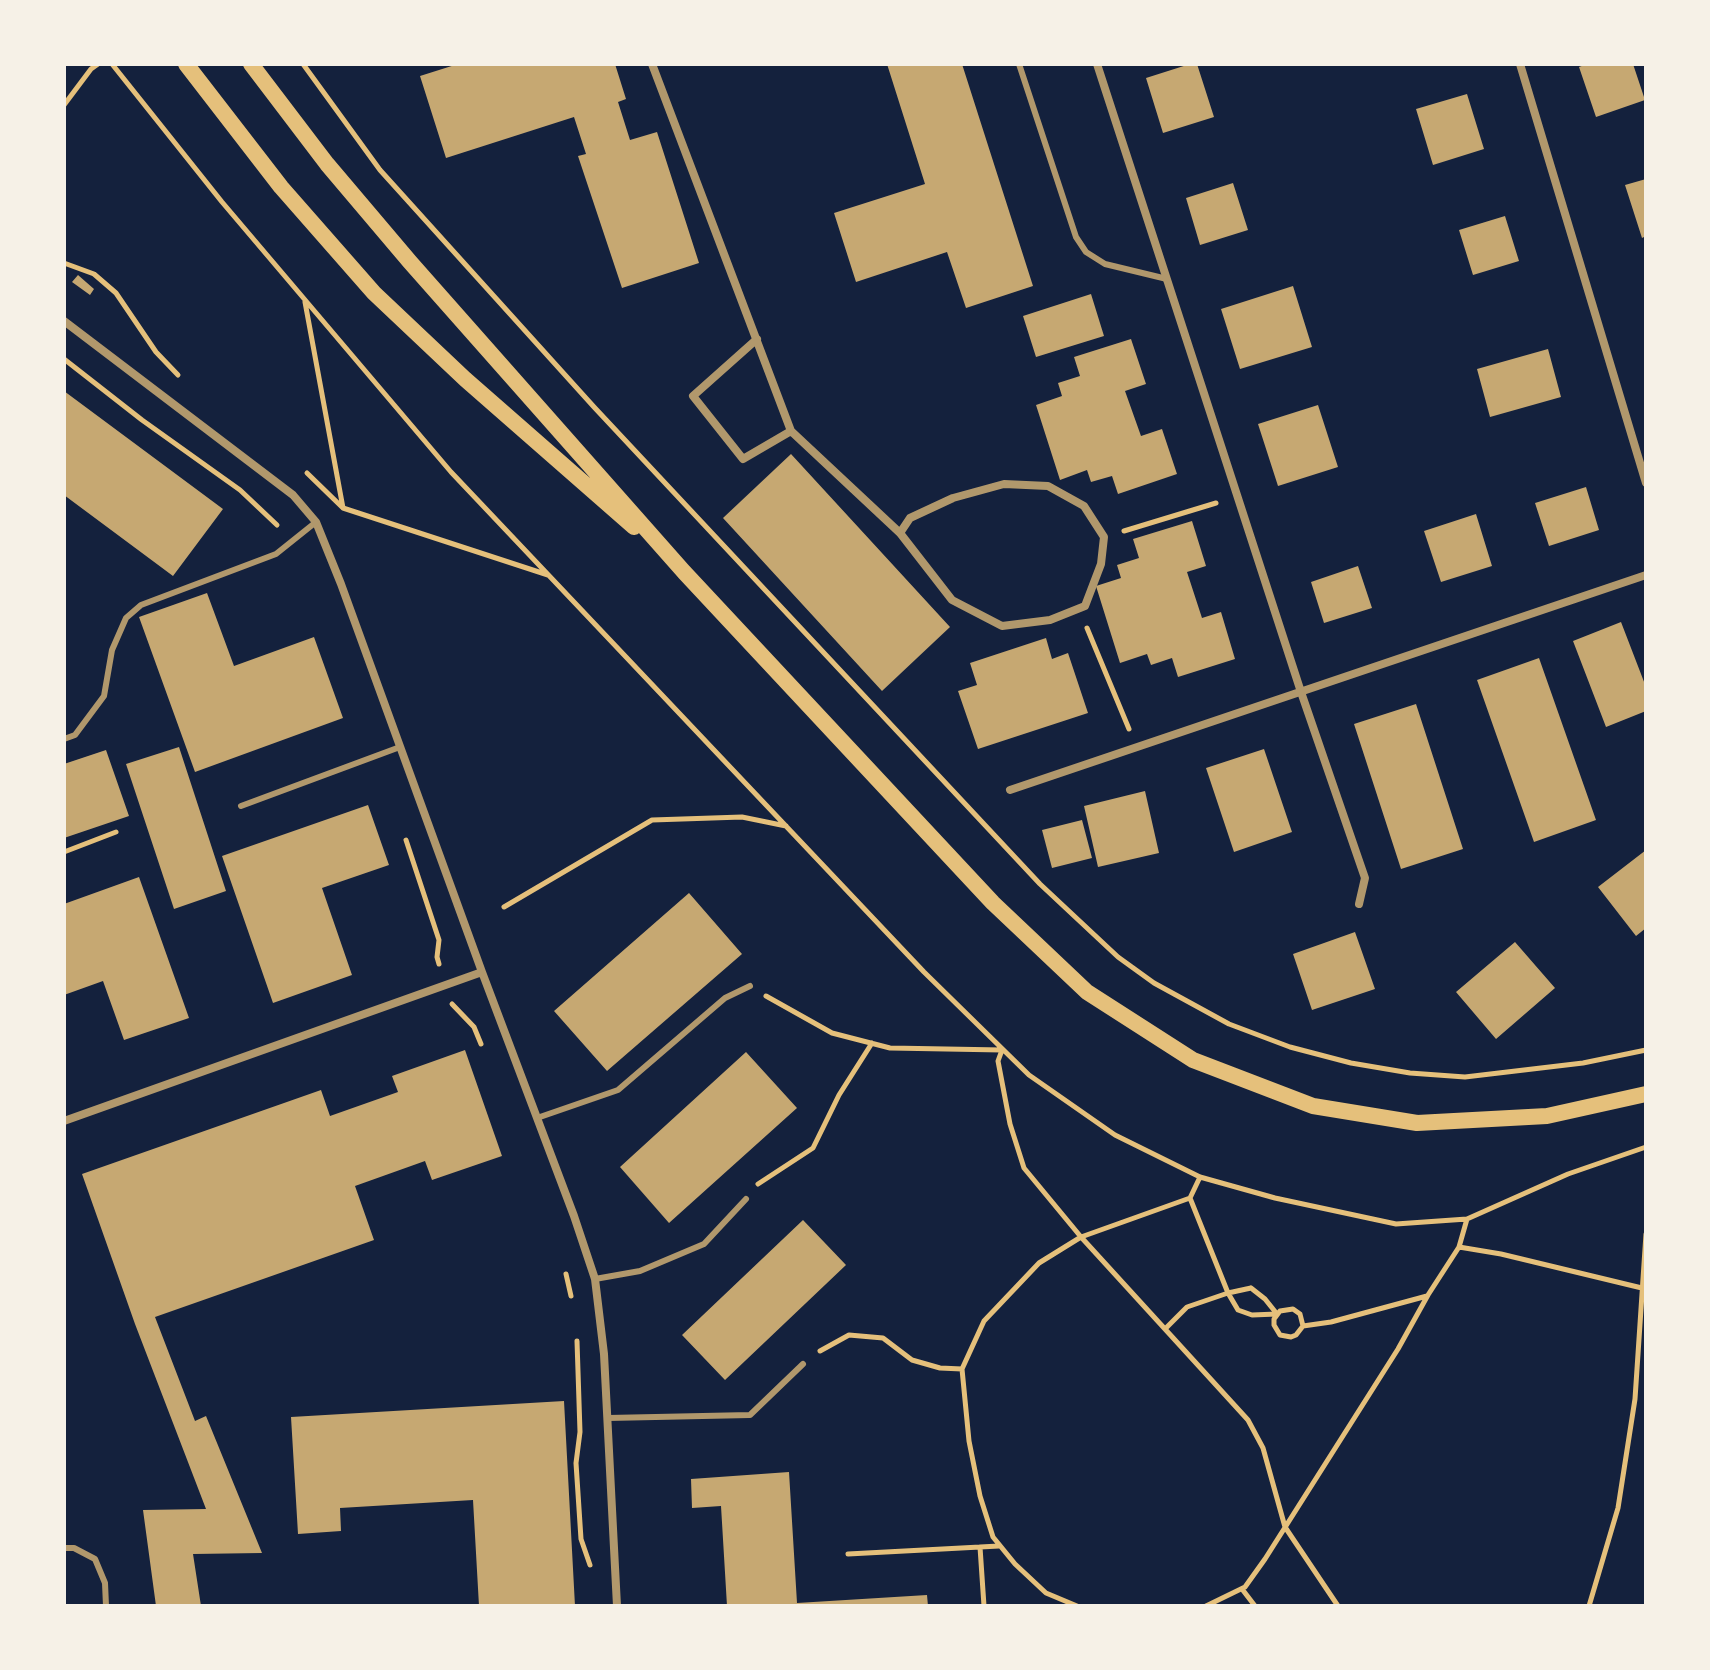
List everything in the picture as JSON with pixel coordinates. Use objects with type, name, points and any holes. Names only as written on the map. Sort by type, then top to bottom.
[{"type":"main road","points":[[186,64],[281,187],[374,293],[465,379],[684,572]]},
{"type":"main road","points":[[251,64],[327,164],[410,262],[684,572],[1003,913],[1087,992],[1193,1060],[1313,1106],[1417,1123],[1547,1116],[1646,1094]]},
{"type":"street","points":[[652,64],[791,431],[900,533],[952,600],[1002,626],[1050,620],[1085,606],[1101,564],[1104,537],[1084,506],[1048,486],[1004,484],[953,498],[910,518],[900,533]]},
{"type":"street","points":[[1097,64],[1301,692],[1365,878],[1359,904]]},
{"type":"street","points":[[1520,64],[1646,483]]},
{"type":"street","points":[[64,321],[293,495],[316,522],[595,1279],[604,1354],[617,1606]]},
{"type":"street","points":[[757,339],[693,396],[743,459],[791,431]]},
{"type":"street","points":[[1010,790],[1646,575]]},
{"type":"street","points":[[64,1121],[482,972]]},
{"type":"lane","points":[[1019,64],[1076,237],[1086,252],[1105,264],[1167,279]]},
{"type":"lane","points":[[64,739],[75,735],[104,696],[112,650],[126,618],[141,605],[276,554],[316,522]]},
{"type":"lane","points":[[241,806],[400,747]]},
{"type":"lane","points":[[537,1118],[618,1090],[725,998],[750,986]]},
{"type":"lane","points":[[595,1279],[640,1271],[704,1244],[746,1199]]},
{"type":"lane","points":[[608,1418],[750,1415],[803,1364]]},
{"type":"lane","points":[[64,1548],[74,1548],[95,1559],[105,1583],[106,1606]]},
{"type":"path","points":[[64,105],[98,64]]},
{"type":"path","points":[[112,64],[305,301],[451,472],[924,972],[1029,1075],[1115,1135],[1200,1177],[1275,1198],[1396,1224],[1467,1219],[1568,1174],[1646,1147]]},
{"type":"path","points":[[303,64],[380,170],[541,349],[1019,862],[1118,957],[1154,983],[1229,1024],[1290,1047],[1351,1063],[1410,1073],[1465,1077],[1569,1065],[1646,1050]]},
{"type":"path","points":[[64,263],[94,274],[116,293],[156,352],[189,384]]},
{"type":"path","points":[[305,301],[343,508]]},
{"type":"path","points":[[64,359],[240,490],[269,515],[291,542]]},
{"type":"path","points":[[295,464],[319,482],[343,508],[549,575]]},
{"type":"path","points":[[1104,537],[1216,503]]},
{"type":"path","points":[[316,522],[343,508]]},
{"type":"path","points":[[1078,608],[1129,731]]},
{"type":"path","points":[[504,907],[652,820],[742,817],[786,826]]},
{"type":"path","points":[[402,826],[439,940],[437,957],[453,1005],[474,1027],[485,1055]]},
{"type":"path","points":[[64,852],[116,832]]},
{"type":"path","points":[[750,986],[832,1033],[890,1048],[1002,1050]]},
{"type":"path","points":[[746,1199],[753,1187],[813,1148],[839,1095],[872,1043]]},
{"type":"path","points":[[1002,1050],[998,1061],[1010,1124],[1024,1168],[1081,1237],[1248,1420],[1263,1448],[1285,1527],[1338,1606]]},
{"type":"path","points":[[1077,1606],[1046,1593],[1015,1564],[993,1537],[980,1496],[969,1441],[962,1369],[984,1321],[1039,1263],[1081,1237],[1190,1198],[1200,1177]]},
{"type":"path","points":[[1190,1198],[1228,1293],[1238,1310],[1252,1315],[1277,1314],[1288,1308],[1297,1310],[1303,1317],[1303,1326],[1296,1335],[1280,1335],[1274,1325],[1277,1314]]},
{"type":"path","points":[[1206,1606],[1242,1589],[1285,1527],[1459,1247],[1467,1219]]},
{"type":"path","points":[[1589,1606],[1618,1508],[1635,1399],[1646,1234]]},
{"type":"path","points":[[1459,1247],[1501,1254],[1644,1289]]},
{"type":"path","points":[[562,1260],[573,1305]]},
{"type":"path","points":[[1165,1329],[1187,1307],[1251,1288],[1277,1314]]},
{"type":"path","points":[[1303,1326],[1331,1322],[1428,1295]]},
{"type":"path","points":[[577,1334],[580,1432],[577,1479],[581,1539],[591,1569]]},
{"type":"path","points":[[803,1364],[825,1347],[849,1335],[883,1338],[912,1360],[940,1368],[962,1369]]},
{"type":"path","points":[[848,1554],[1000,1546]]},
{"type":"path","points":[[980,1547],[984,1606]]},
{"type":"path","points":[[1242,1589],[1255,1606]]},
{"type":"building","points":[[458,64],[615,64],[626,99],[618,102],[630,140],[657,132],[699,263],[622,288],[578,156],[586,154],[574,117],[446,158],[420,76]]},
{"type":"building","points":[[887,64],[962,64],[1033,286],[966,308],[947,252],[856,282],[834,213],[925,184]]},
{"type":"building","points":[[1197,64],[1214,117],[1163,133],[1146,78]]},
{"type":"building","points":[[1587,64],[1633,64],[1645,100],[1596,117],[1579,67]]},
{"type":"building","points":[[1467,94],[1484,149],[1433,165],[1416,109]]},
{"type":"building","points":[[1646,179],[1646,236],[1642,238],[1625,185]]},
{"type":"building","points":[[1233,183],[1248,230],[1200,245],[1186,198]]},
{"type":"building","points":[[1505,216],[1519,261],[1473,275],[1459,230]]},
{"type":"building","points":[[78,275],[94,289],[90,295],[72,282]]},
{"type":"building","points":[[1293,286],[1312,347],[1240,369],[1221,309]]},
{"type":"building","points":[[1091,294],[1104,336],[1036,357],[1023,316]]},
{"type":"building","points":[[1131,339],[1146,384],[1125,391],[1141,436],[1162,429],[1177,474],[1118,494],[1112,476],[1091,482],[1087,470],[1060,480],[1036,405],[1062,396],[1058,383],[1080,376],[1074,357]]},
{"type":"building","points":[[1548,349],[1561,397],[1490,417],[1477,369]]},
{"type":"building","points":[[64,391],[223,509],[173,576],[64,495]]},
{"type":"building","points":[[1318,405],[1338,467],[1278,486],[1258,424]]},
{"type":"building","points":[[791,454],[950,627],[882,691],[723,518]]},
{"type":"building","points":[[1586,487],[1599,530],[1549,546],[1535,503]]},
{"type":"building","points":[[1476,514],[1492,566],[1441,582],[1424,531]]},
{"type":"building","points":[[1192,521],[1206,566],[1187,572],[1202,618],[1221,612],[1235,659],[1178,677],[1172,658],[1151,665],[1147,654],[1120,663],[1096,586],[1121,578],[1117,565],[1139,558],[1133,539]]},
{"type":"building","points":[[1358,566],[1372,608],[1324,623],[1311,582]]},
{"type":"building","points":[[207,593],[234,666],[314,637],[343,718],[195,772],[139,617]]},
{"type":"building","points":[[1621,622],[1646,687],[1646,711],[1606,727],[1573,641]]},
{"type":"building","points":[[1046,638],[1052,659],[1068,653],[1088,713],[978,749],[958,691],[977,685],[970,663]]},
{"type":"building","points":[[1539,658],[1596,820],[1534,842],[1477,680]]},
{"type":"building","points":[[1416,704],[1463,849],[1401,869],[1354,724]]},
{"type":"building","points":[[179,747],[226,891],[174,909],[126,764]]},
{"type":"building","points":[[1264,749],[1292,832],[1234,852],[1206,768]]},
{"type":"building","points":[[106,750],[129,816],[64,838],[64,764]]},
{"type":"building","points":[[1145,791],[1159,853],[1098,867],[1084,806]]},
{"type":"building","points":[[368,805],[389,865],[322,888],[352,975],[273,1003],[222,856]]},
{"type":"building","points":[[1082,820],[1092,858],[1052,868],[1042,830]]},
{"type":"building","points":[[1646,850],[1646,928],[1636,936],[1598,887]]},
{"type":"building","points":[[139,877],[189,1018],[124,1040],[103,981],[64,995],[64,904]]},
{"type":"building","points":[[689,893],[742,954],[607,1071],[554,1011]]},
{"type":"building","points":[[1355,932],[1375,989],[1312,1010],[1293,954]]},
{"type":"building","points":[[1515,942],[1555,988],[1496,1039],[1456,992]]},
{"type":"building","points":[[465,1050],[502,1156],[432,1180],[425,1161],[355,1186],[374,1240],[155,1317],[195,1421],[206,1416],[262,1553],[193,1554],[201,1606],[156,1606],[143,1510],[206,1509],[82,1174],[321,1090],[330,1116],[398,1092],[392,1076]]},
{"type":"building","points":[[746,1052],[797,1108],[669,1223],[620,1167]]},
{"type":"building","points":[[803,1220],[846,1265],[725,1380],[682,1335]]},
{"type":"building","points":[[564,1401],[575,1606],[479,1606],[473,1500],[340,1508],[341,1531],[298,1534],[291,1417]]},
{"type":"building","points":[[789,1472],[797,1603],[927,1595],[928,1606],[727,1606],[721,1506],[692,1508],[691,1479]]}]
